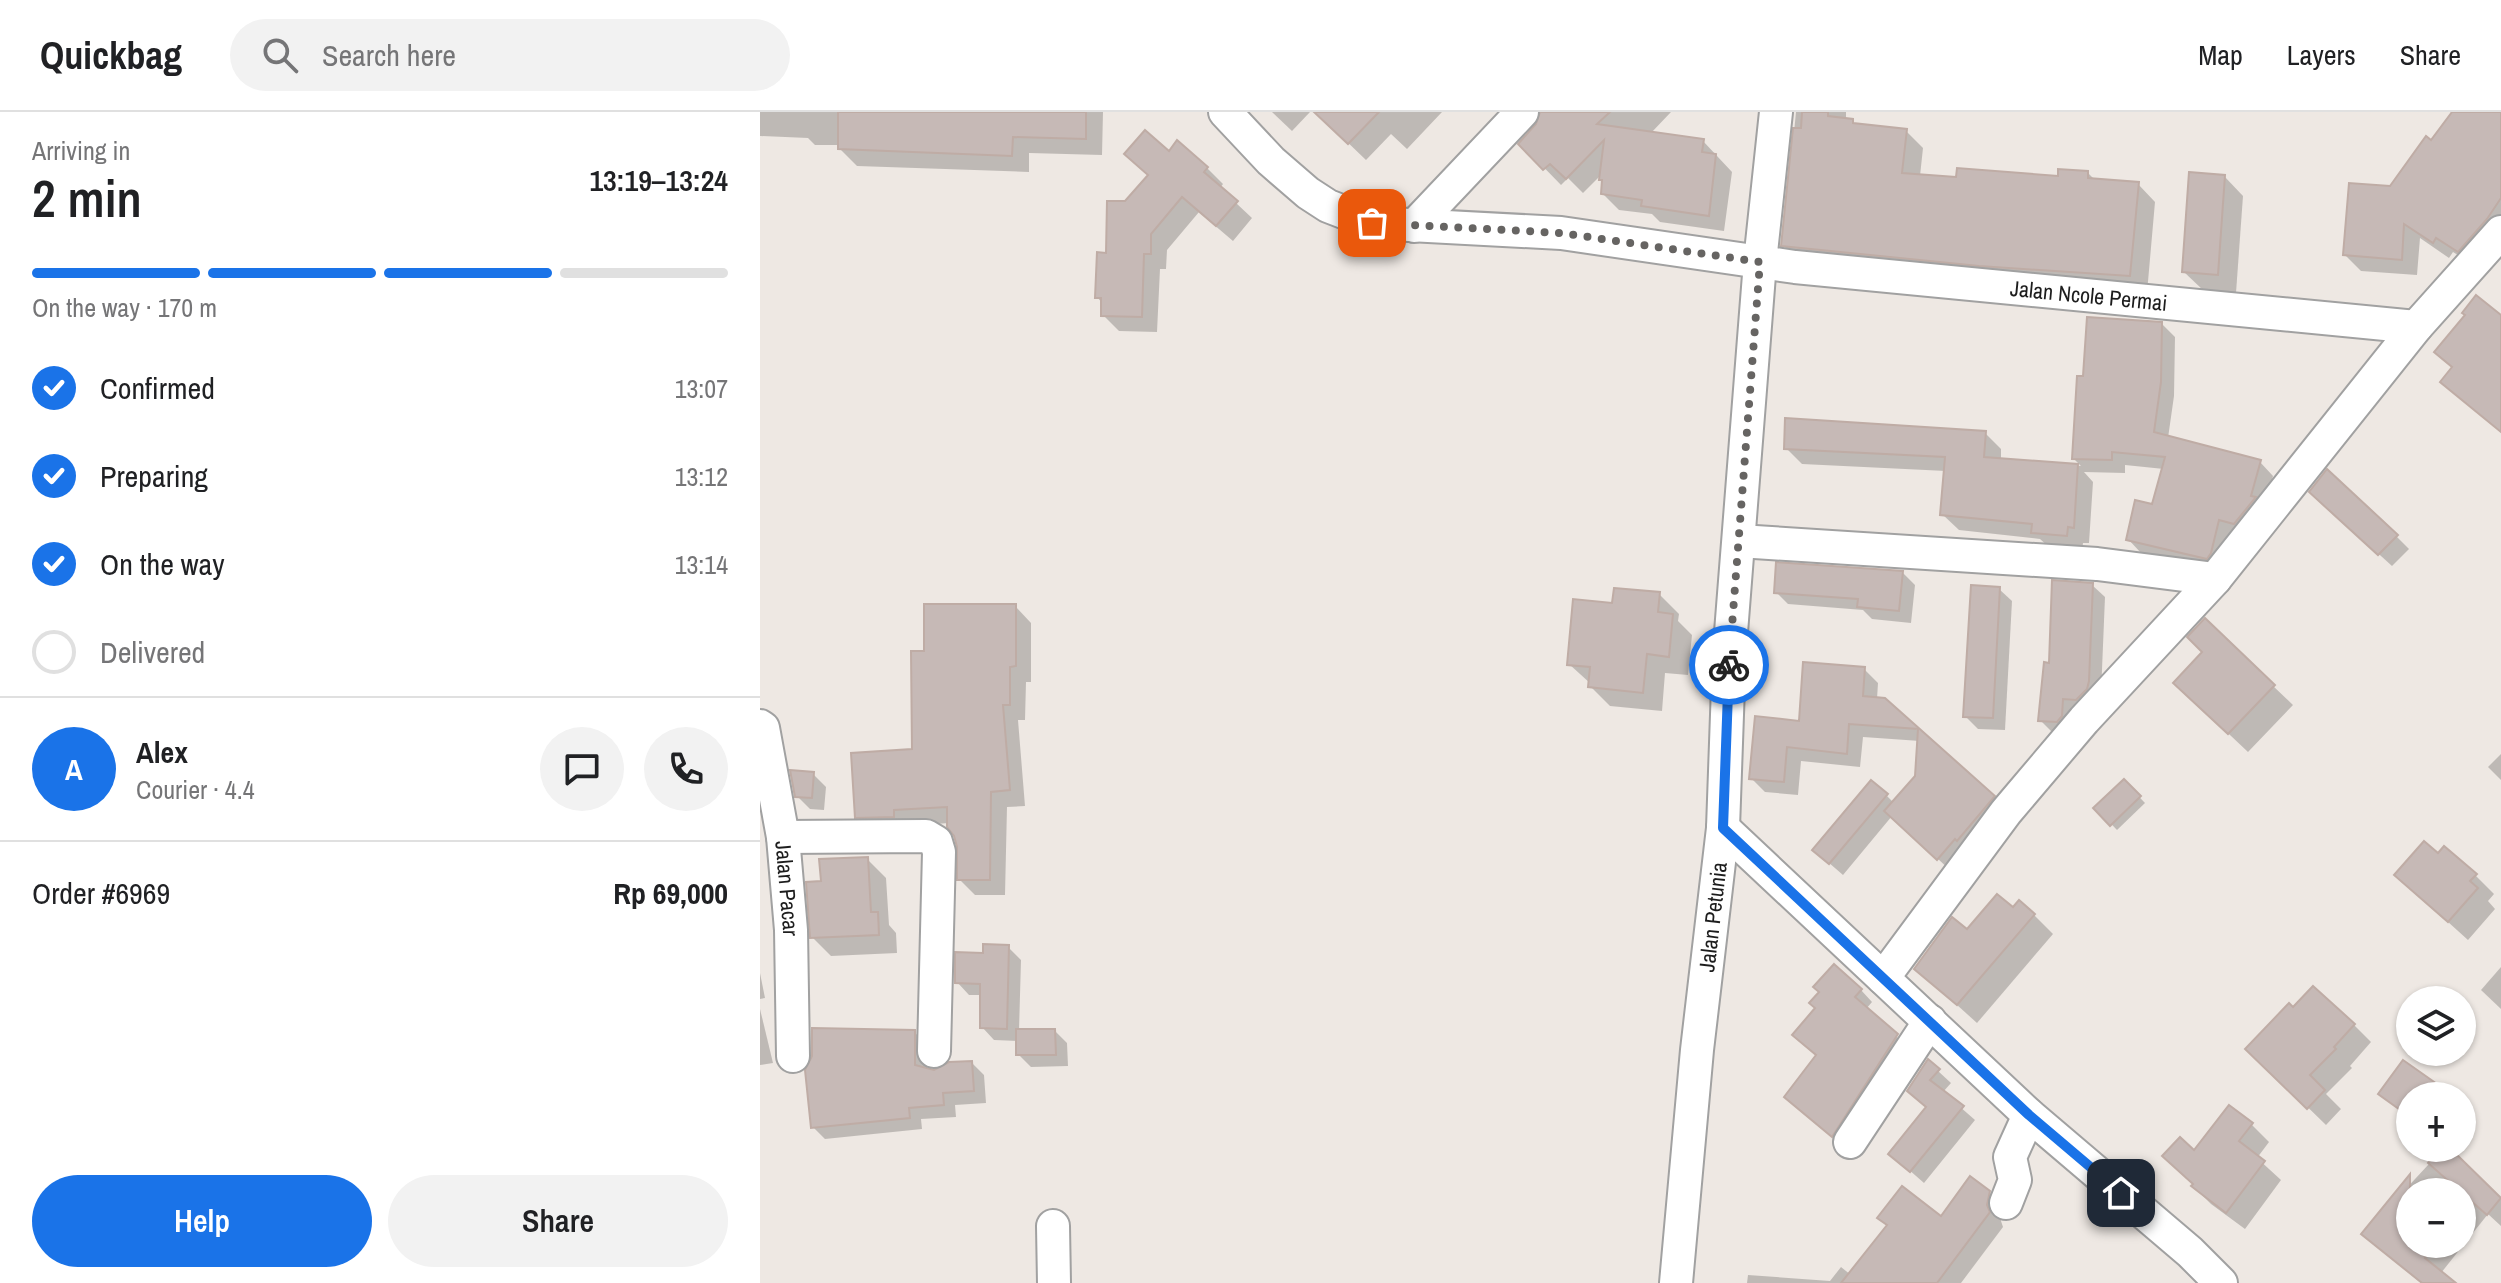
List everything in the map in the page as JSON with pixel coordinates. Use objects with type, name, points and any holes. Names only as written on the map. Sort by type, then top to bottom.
[{"type":"street","name":"Jalan Ncole Permai","points":[[1225,112],[1271,161],[1328,206],[1372,223],[1561,233],[1760,262],[2416,327]]},
{"type":"street","points":[[1414,226],[1522,112]]},
{"type":"street","name":"Jalan Petunia","points":[[1676,1283],[1697,1050],[1723,828],[1729,658],[1760,262],[1776,112]]},
{"type":"street","points":[[1883,978],[2006,812],[2084,720],[2215,579],[2416,327],[2501,232]]},
{"type":"street","points":[[1739,541],[2097,564],[2215,579]]},
{"type":"street","name":"Jalan Pacar","points":[[760,726],[763,728],[783,837],[791,930],[793,1056]]},
{"type":"street","points":[[1723,828],[2029,1115],[2190,1252],[2221,1283]]},
{"type":"street","points":[[783,837],[926,836],[936,842],[939,852],[934,1051]]},
{"type":"street","points":[[1850,1142],[1930,1021]]},
{"type":"street","points":[[2006,1203],[2015,1180],[2010,1157],[2029,1115]]},
{"type":"street","points":[[1053,1226],[1054,1283]]},
{"type":"building","points":[[838,112],[1086,112],[1086,139],[1013,137],[1012,156],[838,149]]},
{"type":"building","points":[[1314,112],[1379,112],[1348,144]]},
{"type":"building","points":[[1540,112],[1610,112],[1597,124],[1704,139],[1702,152],[1716,154],[1709,216],[1641,206],[1642,200],[1601,194],[1602,180],[1599,180],[1604,140],[1566,179],[1550,164],[1543,170],[1518,144],[1536,124]]},
{"type":"building","points":[[1802,112],[1828,112],[1828,116],[1853,119],[1853,123],[1907,129],[1902,173],[1956,177],[1957,168],[2058,176],[2058,169],[2088,171],[2088,178],[2139,182],[2130,276],[1979,266],[1781,246],[1793,128],[1801,128]]},
{"type":"building","points":[[2452,112],[2501,112],[2501,198],[2487,219],[2458,252],[2436,238],[2433,243],[2404,224],[2402,260],[2343,255],[2349,183],[2390,186],[2426,136],[2431,140]]},
{"type":"building","points":[[1145,130],[1169,151],[1177,140],[1208,167],[1204,172],[1238,201],[1216,226],[1182,197],[1151,234],[1151,254],[1144,254],[1142,317],[1101,316],[1101,298],[1095,298],[1097,252],[1106,253],[1107,201],[1125,201],[1148,175],[1124,154]]},
{"type":"building","points":[[2189,172],[2225,175],[2218,275],[2182,272]]},
{"type":"building","points":[[2476,295],[2501,315],[2501,432],[2440,382],[2452,367],[2434,352],[2465,315],[2462,313]]},
{"type":"building","points":[[2087,317],[2162,322],[2161,382],[2154,432],[2261,460],[2251,496],[2256,497],[2234,524],[2219,520],[2207,559],[2126,540],[2135,500],[2152,504],[2165,457],[2112,452],[2112,460],[2072,459],[2077,376],[2083,376]]},
{"type":"building","points":[[1785,418],[1986,431],[1984,457],[2078,464],[2074,528],[2068,527],[2067,536],[2031,533],[2032,524],[1940,515],[1945,457],[1784,449]]},
{"type":"building","points":[[2327,469],[2398,535],[2378,555],[2309,492]]},
{"type":"building","points":[[1776,562],[1903,571],[1899,611],[1857,607],[1858,599],[1774,593]]},
{"type":"building","points":[[2052,580],[2093,583],[2087,689],[2076,700],[2063,699],[2062,716],[2057,722],[2038,721],[2044,662],[2049,663]]},
{"type":"building","points":[[1971,585],[2000,587],[1993,718],[1963,717]]},
{"type":"building","points":[[1614,588],[1660,592],[1658,612],[1673,614],[1669,657],[1647,654],[1643,693],[1588,687],[1590,667],[1567,665],[1573,599],[1612,603]]},
{"type":"building","points":[[924,604],[1016,604],[1016,666],[1010,667],[1010,705],[1003,705],[1010,790],[991,792],[990,880],[957,880],[957,847],[947,827],[947,807],[894,810],[894,817],[855,818],[851,753],[912,749],[911,651],[924,651]]},
{"type":"building","points":[[2205,618],[2275,685],[2228,734],[2173,683],[2202,652],[2187,637]]},
{"type":"building","points":[[1803,662],[1865,667],[1863,696],[1885,698],[1995,796],[1937,860],[1884,811],[1915,776],[1918,729],[1849,724],[1847,754],[1787,747],[1784,782],[1749,779],[1755,716],[1799,721]]},
{"type":"building","points":[[790,770],[814,772],[812,798],[795,797]]},
{"type":"building","points":[[2124,779],[2141,796],[2110,826],[2093,808]]},
{"type":"building","points":[[1871,780],[1888,794],[1829,864],[1812,850]]},
{"type":"building","points":[[2424,841],[2438,853],[2444,846],[2477,874],[2470,881],[2478,888],[2448,922],[2394,875]]},
{"type":"building","points":[[868,857],[871,912],[878,912],[879,935],[810,938],[806,882],[821,881],[819,859]]},
{"type":"building","points":[[1997,894],[2013,907],[2019,900],[2035,914],[1957,1005],[1914,969],[1952,917],[1967,929]]},
{"type":"building","points":[[983,944],[1009,945],[1007,1029],[980,1028],[980,984],[955,983],[955,952],[983,953]]},
{"type":"building","points":[[1834,964],[1862,989],[1855,997],[1898,1034],[1832,1137],[1784,1097],[1816,1055],[1792,1035],[1815,1008],[1809,1003],[1819,992],[1813,987]]},
{"type":"building","points":[[2313,986],[2355,1024],[2310,1075],[2325,1090],[2307,1109],[2245,1049],[2289,1003],[2293,1007]]},
{"type":"building","points":[[812,1028],[915,1030],[915,1065],[934,1070],[949,1062],[972,1061],[974,1091],[943,1093],[944,1105],[909,1108],[910,1118],[811,1128],[805,1070],[812,1056]]},
{"type":"building","points":[[1016,1029],[1055,1029],[1056,1055],[1016,1055]]},
{"type":"building","points":[[1928,1059],[1940,1069],[1930,1080],[1964,1106],[1910,1172],[1888,1154],[1926,1107],[1907,1091]]},
{"type":"building","points":[[2399,1066],[2412,1066],[2434,1082],[2396,1082],[2396,1107],[2378,1094]]},
{"type":"building","points":[[2229,1105],[2253,1123],[2239,1141],[2265,1161],[2226,1213],[2191,1186],[2193,1184],[2162,1156],[2180,1137],[2194,1150]]},
{"type":"building","points":[[2464,1162],[2501,1198],[2487,1215],[2476,1205],[2476,1178],[2445,1178],[2428,1163]]},
{"type":"building","points":[[1970,1176],[1990,1191],[1987,1205],[1990,1212],[1937,1283],[1841,1283],[1887,1225],[1877,1218],[1902,1186],[1941,1216]]},
{"type":"building","points":[[2396,1191],[2396,1258],[2425,1258],[2456,1283],[2422,1283],[2361,1234]]},
{"type":"way so far","points":[[1372,223],[1561,233],[1760,262],[1729,665]]},
{"type":"route","points":[[1729,665],[1723,828],[2029,1115],[2121,1193]]}]
